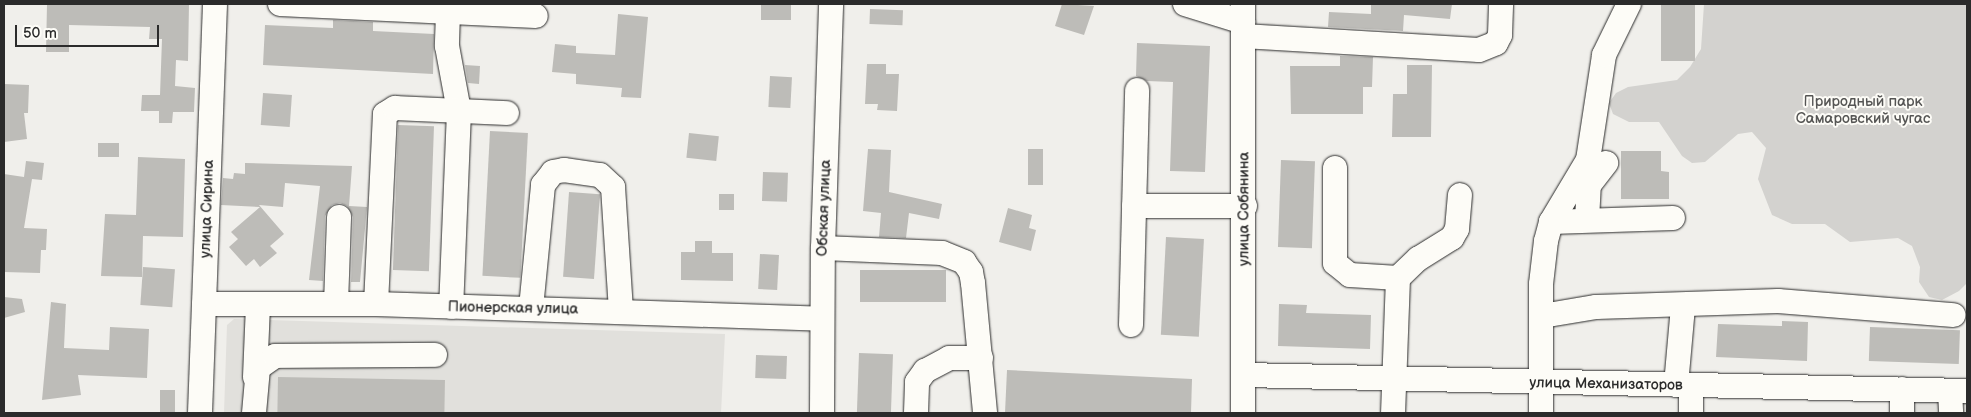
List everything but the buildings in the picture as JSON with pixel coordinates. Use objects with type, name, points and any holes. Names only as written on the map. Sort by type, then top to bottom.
[{"type":"street","name":"улица Сирина","points":[[200,413],[215,4]]},
{"type":"street","points":[[280,4],[536,16]]},
{"type":"street","name":"Обская улица","points":[[822,413],[823,248],[831,4]]},
{"type":"street","points":[[1185,4],[1243,21],[1479,50],[1496,44],[1500,36],[1501,4]]},
{"type":"street","points":[[1541,413],[1543,258],[1551,222],[1588,160],[1602,65],[1608,44],[1629,4]]},
{"type":"street","points":[[448,13],[447,46],[459,110],[451,307]]},
{"type":"street","name":"улица Собянина","points":[[1243,21],[1245,206],[1243,413]]},
{"type":"street","points":[[1131,325],[1137,90]]},
{"type":"street","points":[[376,304],[385,114],[395,108],[507,113]]},
{"type":"street","points":[[1587,220],[1589,185],[1606,163]]},
{"type":"street","points":[[1335,168],[1335,263],[1350,275],[1398,278]]},
{"type":"street","points":[[531,308],[543,185],[553,172],[564,170],[600,175],[613,187],[621,310]]},
{"type":"street","points":[[1393,413],[1398,278],[1418,258],[1452,238],[1457,229],[1460,195]]},
{"type":"street","points":[[1134,206],[1245,206]]},
{"type":"street","points":[[336,304],[339,218]]},
{"type":"street","points":[[1551,222],[1673,218]]},
{"type":"street","points":[[823,248],[942,253],[960,259],[972,272],[985,413]]},
{"type":"street","points":[[1542,316],[1596,307],[1818,302],[1953,315]]},
{"type":"street","name":"Пионерская улица","points":[[204,304],[376,304],[621,310],[822,319]]},
{"type":"street","points":[[254,413],[258,304]]},
{"type":"street","points":[[1683,306],[1683,385],[1691,413]]},
{"type":"street","points":[[255,379],[258,368],[275,356],[435,355]]},
{"type":"street","points":[[916,413],[917,382],[925,371],[949,358],[981,358]]},
{"type":"street","name":"улица Механизаторов","points":[[1244,376],[1542,384],[1902,390],[1956,398]]},
{"type":"street","points":[[1902,390],[1902,413]]},
{"type":"shaded area","points":[[234,319],[725,334],[721,413],[224,413],[227,325]]},
{"type":"shaded area","points":[[1913,381],[1967,383],[1966,413],[1912,413]]},
{"type":"green space","name":"Природный парк Самаровский чугас","points":[[1704,4],[1967,4],[1967,283],[1959,291],[1942,300],[1929,297],[1919,282],[1920,267],[1912,246],[1898,238],[1850,242],[1825,224],[1792,224],[1772,215],[1758,179],[1766,148],[1752,132],[1738,134],[1705,162],[1692,163],[1682,156],[1659,122],[1629,122],[1613,114],[1609,103],[1616,93],[1628,87],[1677,80],[1690,67],[1701,49]]}]
